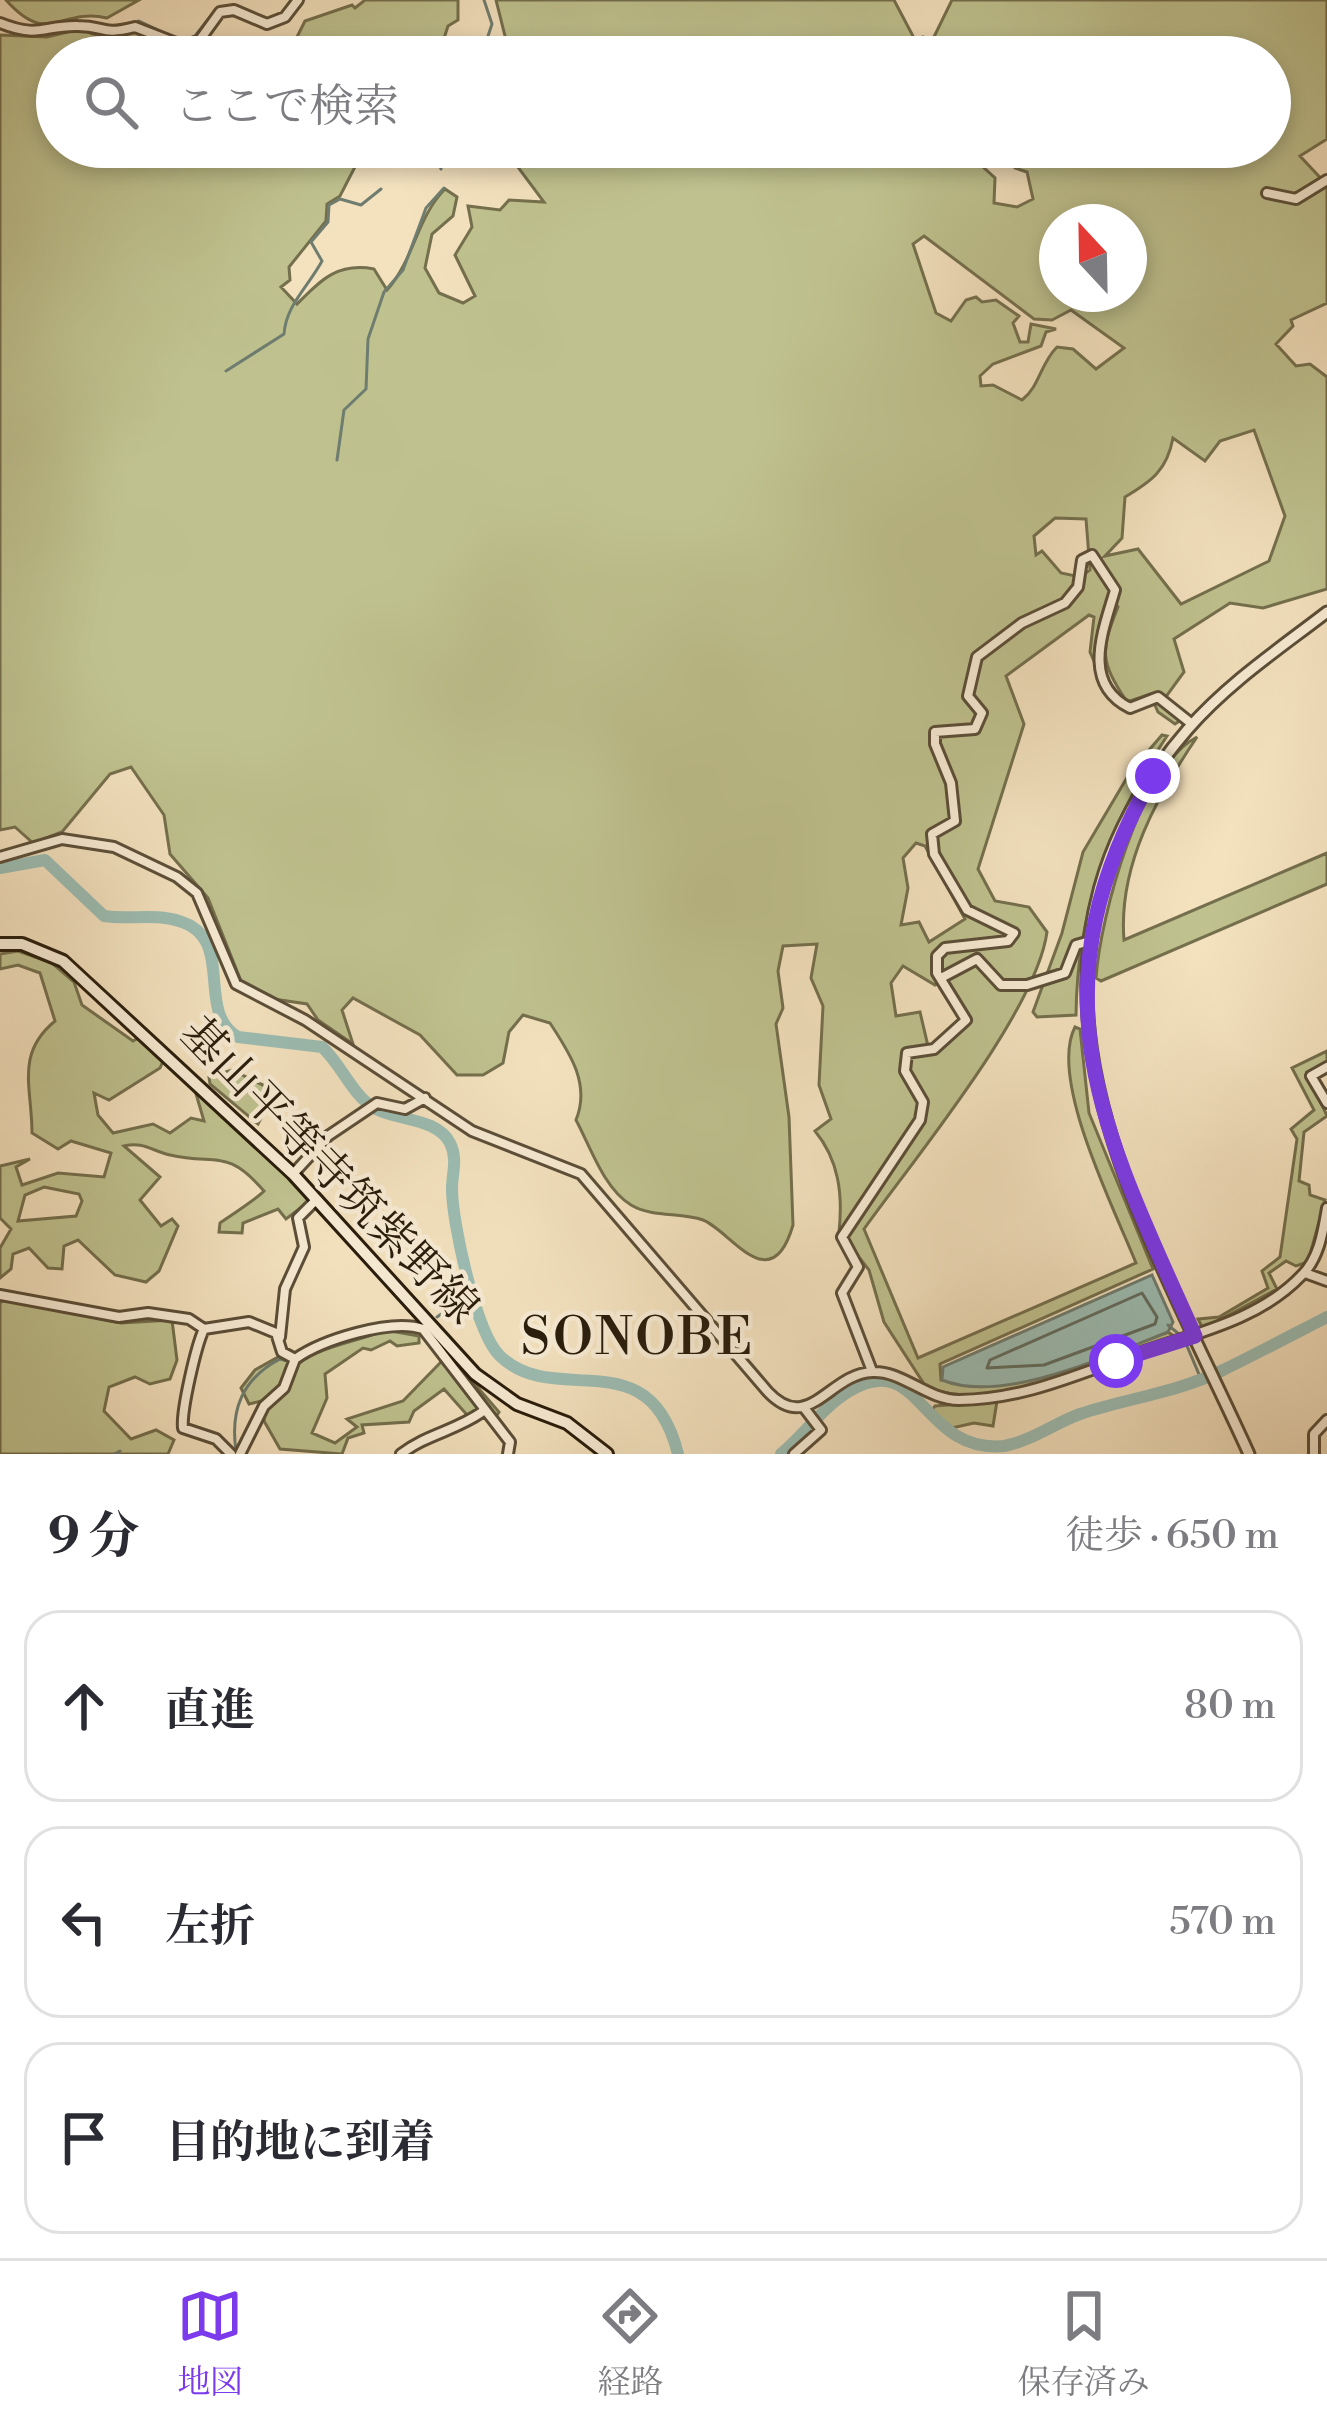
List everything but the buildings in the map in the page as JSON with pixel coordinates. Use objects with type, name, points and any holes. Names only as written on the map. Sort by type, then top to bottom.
[{"type":"main road","name":"基山平等寺筑紫野線","points":[[0,944],[22,944],[63,961],[293,1174],[426,1326],[495,1392],[567,1423],[607,1454]]},
{"type":"street","points":[[202,36],[220,11],[234,10],[267,24],[285,17],[298,0]]},
{"type":"street","points":[[0,22],[36,33],[78,26],[111,35],[135,27],[158,36]]},
{"type":"street","points":[[1268,194],[1296,199],[1327,180]]},
{"type":"street","points":[[872,1372],[842,1293],[858,1267],[842,1237],[920,1120],[923,1102],[905,1071],[907,1053],[934,1049],[966,1020],[936,966],[945,948],[1008,941],[1014,933],[967,910],[934,854],[931,838],[955,821],[951,783],[934,744],[935,732],[944,727],[975,729],[980,724],[982,713],[968,696],[976,657],[1022,622],[1065,604],[1078,587],[1082,560],[1092,556],[1114,590],[1097,642],[1099,662],[1116,696],[1130,708],[1158,697],[1192,724]]},
{"type":"street","points":[[1249,1454],[1099,1106],[1086,1020],[1090,941],[1106,876],[1131,814],[1192,724],[1327,612]]},
{"type":"street","points":[[0,857],[62,838],[114,847],[177,877],[196,893],[236,984],[305,1020],[490,1141],[557,1160],[597,1187],[768,1392],[785,1406],[807,1413],[820,1428],[794,1454]]},
{"type":"street","points":[[941,978],[977,959],[1000,985],[1027,985],[1065,973],[1076,945],[1090,941]]},
{"type":"street","points":[[1327,1067],[1311,1076],[1327,1103]]},
{"type":"street","points":[[293,1174],[328,1136],[377,1103],[405,1109],[425,1097]]},
{"type":"street","points":[[296,1359],[282,1352],[279,1338],[285,1289],[304,1247],[298,1218],[316,1200]]},
{"type":"street","points":[[807,1413],[853,1377],[872,1372],[941,1398],[985,1398],[1045,1390],[1195,1336],[1248,1312],[1305,1273],[1320,1244],[1327,1208]]},
{"type":"street","points":[[1305,1273],[1327,1281]]},
{"type":"street","points":[[0,1295],[119,1317],[148,1313],[189,1319],[204,1329],[249,1322],[279,1338]]},
{"type":"street","points":[[240,1454],[264,1406],[284,1388],[296,1359],[311,1347],[382,1326],[426,1326],[482,1412],[510,1442],[508,1454]]},
{"type":"street","points":[[204,1329],[189,1366],[192,1386],[181,1414],[183,1428],[216,1439],[231,1454]]},
{"type":"street","points":[[401,1454],[426,1436],[455,1431],[482,1412]]},
{"type":"street","points":[[1314,1454],[1314,1434],[1327,1420]]},
{"type":"green space","points":[[6,0],[139,0],[107,18],[77,17],[44,24],[33,22]]},
{"type":"green space","points":[[365,0],[458,0],[458,20],[448,26],[445,36],[298,36],[305,21],[352,5],[355,8]]},
{"type":"green space","points":[[496,0],[894,0],[913,36],[505,36]]},
{"type":"green space","points":[[952,0],[1327,0],[1327,139],[1300,156],[1327,185],[1327,303],[1291,320],[1293,326],[1276,344],[1296,366],[1310,364],[1327,377],[1327,589],[1263,608],[1230,603],[1174,639],[1184,672],[1162,702],[1181,720],[1175,724],[1158,712],[1150,694],[1127,702],[1112,676],[1106,646],[1118,607],[1110,595],[1097,640],[1105,686],[1090,652],[1094,617],[1089,615],[1006,676],[1024,724],[978,869],[995,901],[1029,907],[1047,932],[1038,965],[997,1043],[864,1229],[918,1358],[1136,1263],[1077,1111],[1069,1050],[1075,1027],[1080,1029],[1089,1113],[1153,1269],[940,1364],[941,1380],[1046,1377],[1168,1332],[1177,1338],[1086,1373],[1019,1391],[955,1394],[926,1387],[884,1322],[869,1270],[839,1232],[838,1178],[815,1131],[831,1119],[819,1085],[823,1006],[811,978],[817,944],[783,946],[778,971],[783,1008],[776,1024],[789,1117],[793,1225],[784,1247],[773,1258],[762,1259],[703,1220],[639,1209],[621,1198],[576,1120],[579,1081],[550,1023],[523,1015],[509,1032],[503,1063],[483,1075],[457,1075],[420,1035],[353,998],[342,1010],[353,1044],[318,1020],[307,1004],[267,998],[241,981],[208,898],[170,854],[164,815],[131,767],[110,774],[62,832],[33,843],[15,827],[0,830],[0,35],[36,37],[36,168],[354,168],[340,196],[327,204],[326,221],[289,267],[290,280],[281,287],[297,304],[330,275],[350,268],[374,269],[387,290],[445,189],[457,197],[453,216],[432,234],[425,268],[439,293],[463,303],[475,296],[455,255],[472,227],[468,206],[500,210],[509,200],[544,202],[519,168],[984,168],[995,178],[994,203],[1017,207],[1033,199],[1027,172],[1015,168],[1291,168],[1291,36],[934,36]],"holes":[[[1254,430],[1285,516],[1269,561],[1181,604],[1138,549],[1105,556],[1122,538],[1125,497],[1157,473],[1173,438],[1205,461],[1220,441]],[[1055,518],[1086,519],[1090,570],[1080,577],[1061,573],[1042,551],[1036,555],[1034,536]],[[916,843],[925,846],[965,919],[929,942],[919,922],[901,925],[908,888],[903,858]],[[903,966],[935,985],[946,980],[966,1013],[963,1028],[928,1046],[920,1012],[896,1016],[891,983]]]},
{"type":"green space","points":[[80,29],[98,36],[51,36]]},
{"type":"green space","points":[[1162,735],[1167,736],[1128,802],[1100,869],[1082,940],[1076,1015],[1037,1017],[1033,1012],[1062,933],[1083,852],[1131,771]]},
{"type":"green space","points":[[1197,737],[1143,833],[1127,885],[1124,940],[1327,853],[1327,884],[1101,981],[1096,978],[1105,919],[1141,810],[1176,753]]},
{"type":"green space","points":[[18,951],[52,963],[74,982],[82,1005],[133,1041],[140,1037],[164,1059],[160,1068],[109,1100],[94,1093],[98,1115],[113,1133],[153,1124],[170,1133],[191,1118],[204,1121],[194,1087],[311,1200],[286,1219],[278,1209],[243,1223],[242,1233],[219,1232],[220,1223],[264,1191],[251,1177],[230,1163],[124,1146],[160,1177],[140,1200],[161,1226],[172,1219],[178,1226],[159,1271],[146,1282],[115,1275],[78,1240],[64,1246],[62,1269],[48,1268],[29,1248],[13,1254],[11,1269],[0,1278],[0,1248],[11,1229],[0,1218],[0,1166],[30,1159],[16,1167],[22,1185],[58,1173],[104,1177],[111,1153],[71,1141],[58,1149],[32,1133],[30,1059],[55,1021],[40,973],[18,965],[0,969],[0,954]],"holes":[[[44,1187],[79,1194],[82,1201],[76,1216],[18,1221],[25,1195]]]},
{"type":"green space","points":[[1327,1051],[1327,1064],[1307,1072],[1327,1116],[1304,1132],[1299,1181],[1309,1185],[1310,1195],[1325,1200],[1308,1262],[1296,1266],[1286,1261],[1269,1273],[1277,1289],[1203,1329],[1198,1319],[1219,1317],[1268,1288],[1262,1271],[1280,1257],[1297,1139],[1291,1129],[1314,1110],[1292,1068]]},
{"type":"green space","points":[[232,1070],[275,1091],[258,1124],[210,1084],[209,1077]]},
{"type":"green space","points":[[5,1299],[121,1323],[172,1320],[177,1360],[170,1379],[150,1384],[135,1377],[109,1387],[104,1411],[131,1439],[156,1430],[174,1440],[168,1454],[0,1454],[0,1303]]},
{"type":"green space","points":[[385,1330],[419,1336],[419,1343],[397,1346],[390,1341],[371,1350],[363,1348],[325,1374],[327,1398],[312,1433],[335,1443],[357,1427],[347,1419],[403,1401],[441,1362],[455,1361],[499,1412],[495,1418],[479,1407],[468,1416],[444,1389],[414,1411],[409,1422],[362,1425],[364,1433],[348,1438],[342,1454],[280,1449],[264,1421],[266,1400],[249,1404],[241,1388],[255,1370],[280,1356],[298,1364],[328,1348]]},
{"type":"green space","points":[[997,1401],[993,1426],[974,1423],[952,1428],[931,1412],[935,1406]]},
{"type":"water","points":[[1152,1275],[1173,1322],[1168,1332],[1025,1382],[967,1386],[942,1380],[943,1367]]},
{"type":"waterway","points":[[484,0],[492,24],[488,36]]},
{"type":"waterway","points":[[195,36],[217,8],[238,6],[250,13]]},
{"type":"waterway","points":[[0,19],[21,26]]},
{"type":"waterway","points":[[122,26],[139,21],[171,36]]},
{"type":"waterway","points":[[66,23],[86,22]]},
{"type":"waterway","points":[[337,460],[344,410],[366,389],[368,339],[384,292],[403,270],[426,208],[444,188]]},
{"type":"waterway","points":[[226,371],[284,334],[293,305],[322,261],[311,242],[328,222],[329,205],[340,199],[361,205],[381,189]]},
{"type":"waterway","points":[[0,868],[45,860],[104,916],[170,919],[196,930],[212,959],[218,1011],[238,1037],[322,1047],[368,1104],[427,1124],[444,1135],[454,1155],[453,1205],[461,1250],[491,1344],[523,1371],[624,1386],[646,1397],[664,1418],[678,1454]]},
{"type":"waterway","points":[[437,1317],[464,1298],[476,1299]]},
{"type":"waterway","points":[[781,1454],[839,1398],[872,1381],[891,1382],[907,1391],[954,1434],[976,1444],[1004,1446],[1080,1414],[1204,1378],[1327,1317]]},
{"type":"waterway","points":[[1168,1325],[1180,1335]]},
{"type":"waterway","points":[[323,1349],[377,1332]]},
{"type":"waterway","points":[[1187,1346],[1201,1379]]},
{"type":"waterway","points":[[236,1451],[237,1409],[248,1386],[267,1367],[280,1359],[288,1361]]},
{"type":"waterway","points":[[114,1454],[120,1451]]},
{"type":"district","name":"SONOBE","points":[[638,1339]]},
{"type":"route","points":[[1116,1361],[1195,1336],[1107,1134],[1088,1049],[1086,992],[1099,898],[1131,814],[1153,776]]}]
